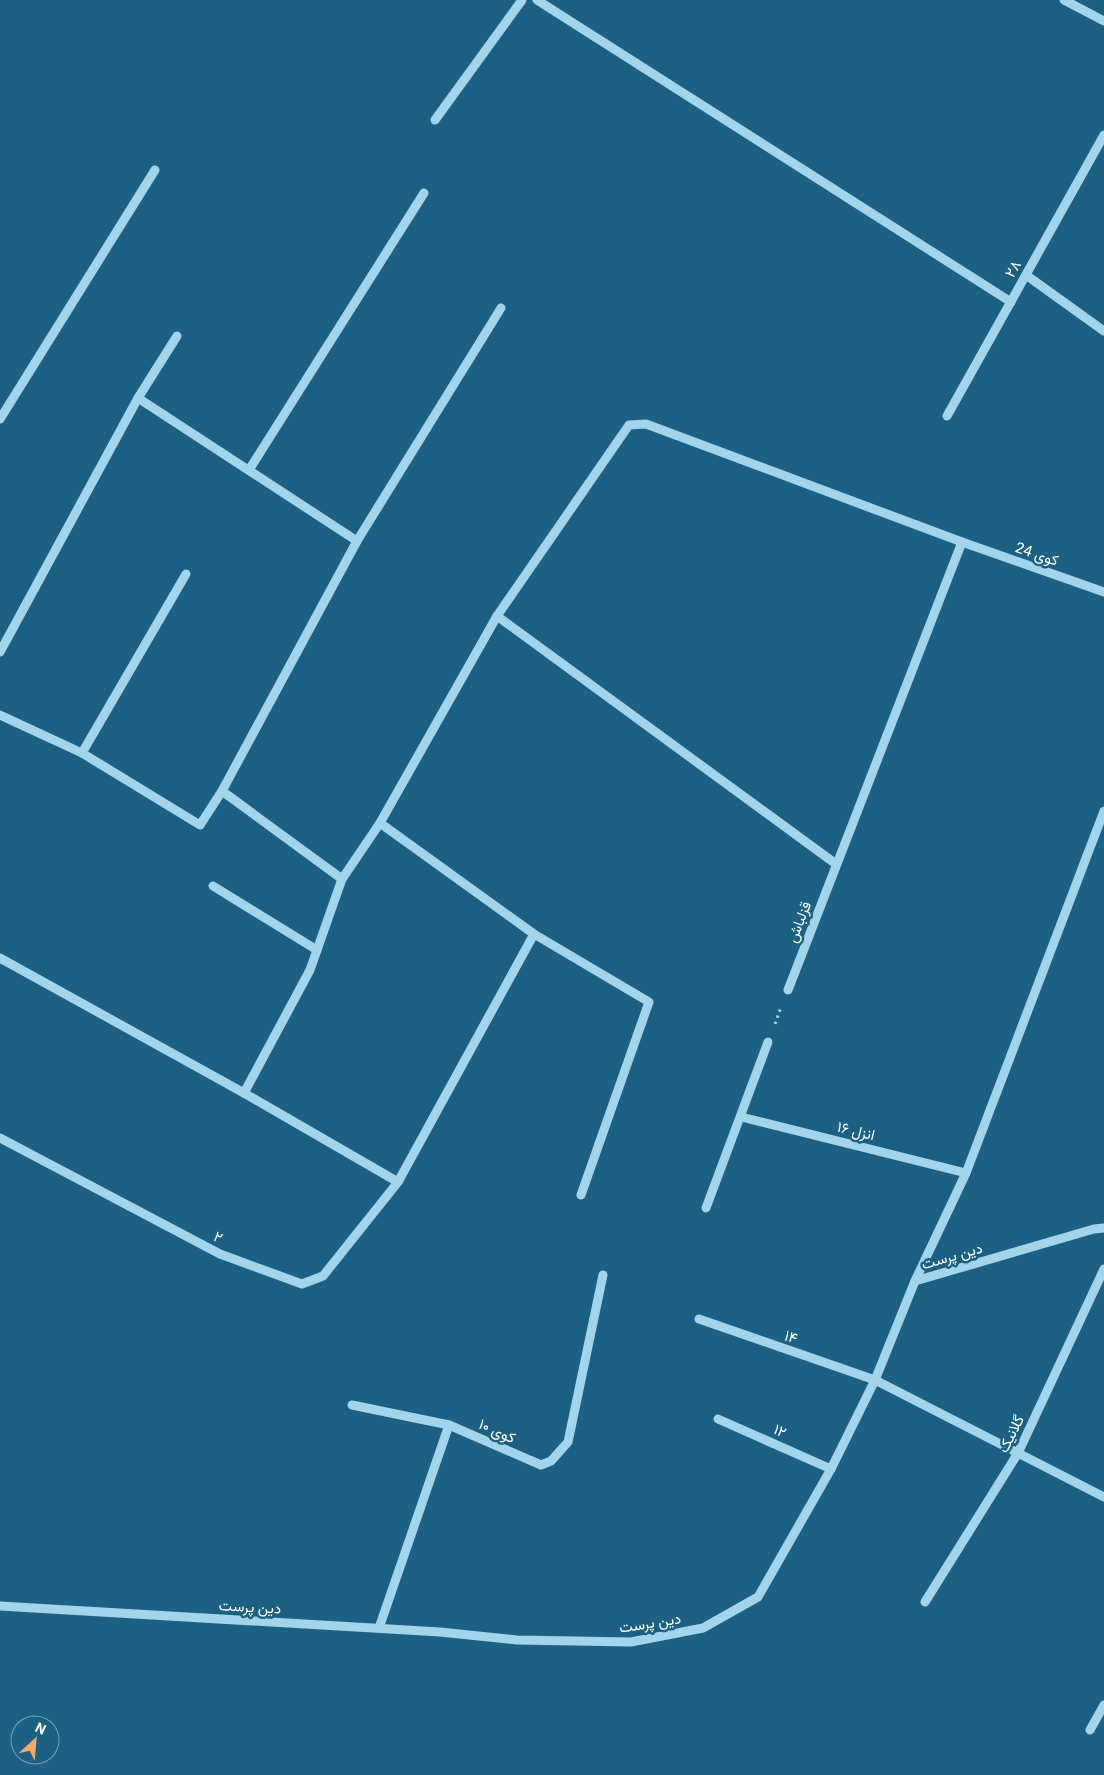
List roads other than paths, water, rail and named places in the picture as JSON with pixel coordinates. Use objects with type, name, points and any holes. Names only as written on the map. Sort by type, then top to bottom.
[{"type":"street","points":[[435,120],[522,0]]},
{"type":"street","points":[[537,0],[1011,302]]},
{"type":"street","points":[[1064,0],[1104,21]]},
{"type":"street","name":"۲۸","points":[[947,416],[1104,135]]},
{"type":"street","points":[[0,419],[155,170]]},
{"type":"street","points":[[249,470],[424,193]]},
{"type":"street","points":[[1026,274],[1104,331]]},
{"type":"street","points":[[0,715],[82,753],[200,825],[222,791],[358,541],[501,308]]},
{"type":"street","points":[[0,652],[138,398],[177,336]]},
{"type":"street","points":[[138,398],[358,541]]},
{"type":"street","name":"کوی 24","points":[[244,1093],[310,970],[342,879],[380,823],[497,616],[629,426],[646,424],[962,542],[1104,592]]},
{"type":"street","name":"قزلباش","points":[[788,990],[962,542]]},
{"type":"street","points":[[82,753],[186,574]]},
{"type":"street","points":[[497,616],[836,864]]},
{"type":"street","points":[[222,791],[342,879]]},
{"type":"street","points":[[915,1281],[966,1173],[1104,811]]},
{"type":"street","points":[[380,823],[534,934],[648,1002],[582,1194]]},
{"type":"street","points":[[213,886],[317,950]]},
{"type":"street","name":"۲","points":[[0,1138],[220,1254],[302,1284],[323,1276],[398,1182],[534,934]]},
{"type":"street","points":[[0,958],[244,1093],[398,1182]]},
{"type":"street","points":[[706,1208],[768,1042]]},
{"type":"street","name":"۱۶ انزل","points":[[741,1117],[966,1173]]},
{"type":"street","name":"دین پرست","points":[[0,1606],[380,1628],[517,1640],[631,1642],[702,1628],[758,1598],[831,1469],[875,1380],[915,1281],[1094,1229],[1104,1228]]},
{"type":"street","name":"گلانیک","points":[[925,1602],[1018,1453],[1104,1269]]},
{"type":"street","name":"کوی ۱۰","points":[[352,1405],[449,1425],[541,1465],[551,1461],[568,1442],[603,1275]]},
{"type":"street","name":"۱۴","points":[[699,1319],[875,1380],[1104,1497]]},
{"type":"street","name":"۱۲","points":[[718,1419],[831,1469]]},
{"type":"street","points":[[380,1628],[449,1425]]},
{"type":"street","points":[[1090,1730],[1104,1704]]}]
